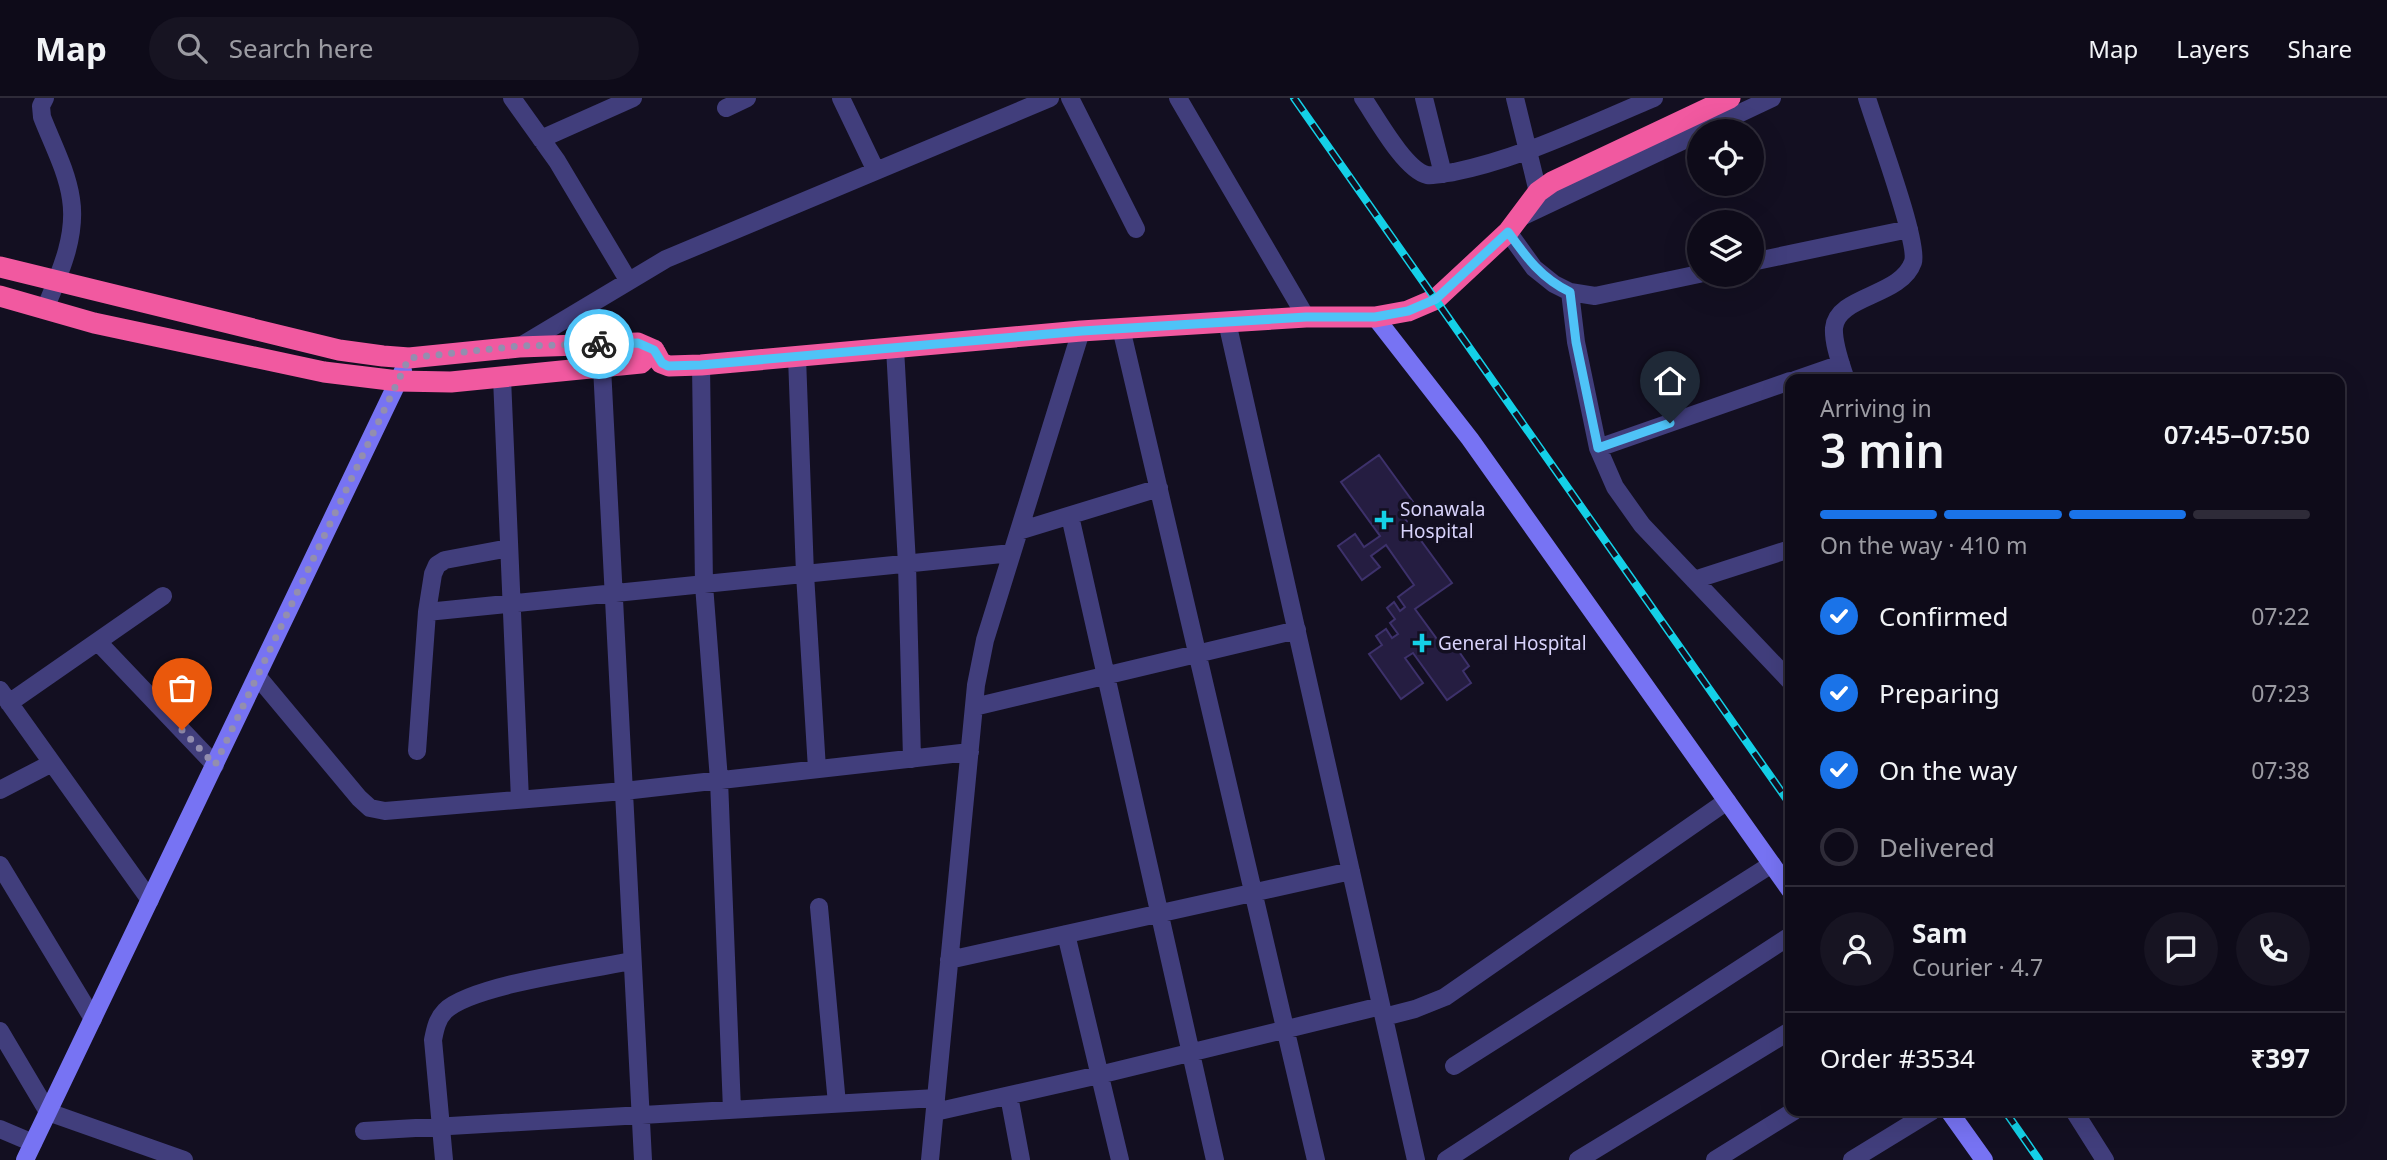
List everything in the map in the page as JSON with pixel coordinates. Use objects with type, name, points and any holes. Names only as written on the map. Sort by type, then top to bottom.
[{"type":"highway","points":[[0,267],[339,350],[409,358],[519,346],[638,343],[654,350],[662,363],[668,366],[701,365],[1121,328],[1306,317],[1375,317],[1408,311],[1436,299],[1515,225],[1538,192],[1552,182],[1730,98]]},
{"type":"highway","points":[[0,296],[94,323],[324,372],[398,382],[451,382],[641,363],[654,350]]},
{"type":"street","points":[[45,98],[41,106],[42,117],[71,198],[72,222],[57,281],[45,309]]},
{"type":"street","points":[[512,98],[541,139],[628,280]]},
{"type":"street","points":[[541,139],[633,98]]},
{"type":"street","points":[[726,108],[747,98]]},
{"type":"street","points":[[841,98],[876,171]]},
{"type":"street","points":[[519,346],[666,259],[1051,98]]},
{"type":"street","points":[[1070,98],[1136,229]]},
{"type":"street","points":[[1178,98],[1306,317]]},
{"type":"street","points":[[1363,98],[1394,144],[1413,166],[1426,175],[1443,174],[1495,162],[1653,98]]},
{"type":"street","points":[[1424,98],[1443,174]]},
{"type":"street","points":[[1515,98],[1538,192]]},
{"type":"street","points":[[1728,119],[1772,98]]},
{"type":"street","points":[[1843,372],[1834,331],[1836,318],[1846,307],[1881,291],[1906,273],[1913,261],[1909,229],[1867,98]]},
{"type":"street","points":[[1687,139],[1515,225],[1534,268],[1554,284],[1570,292],[1595,296],[1687,277]]},
{"type":"street","points":[[1764,259],[1909,229]]},
{"type":"street","points":[[1570,292],[1576,342],[1598,448],[1615,487],[1642,525],[1785,672]]},
{"type":"street","points":[[1375,317],[1470,439],[1785,883]]},
{"type":"street","points":[[1227,322],[1416,1160]]},
{"type":"street","points":[[1121,328],[1316,1160]]},
{"type":"street","points":[[930,1160],[974,707],[985,640],[1082,331]]},
{"type":"street","points":[[895,348],[908,564],[912,759]]},
{"type":"street","points":[[797,356],[805,574],[817,769]]},
{"type":"street","points":[[25,1160],[409,358]]},
{"type":"street","points":[[701,365],[704,585],[719,780],[732,1110]]},
{"type":"street","points":[[602,367],[643,1160]]},
{"type":"street","points":[[502,378],[520,800]]},
{"type":"street","points":[[1598,448],[1785,384]]},
{"type":"street","points":[[1019,531],[1159,488]]},
{"type":"street","points":[[1070,516],[1216,1160]]},
{"type":"street","points":[[417,751],[427,612],[437,565],[445,560],[509,548]]},
{"type":"street","points":[[1694,580],[1785,551]]},
{"type":"street","points":[[427,612],[1012,553]]},
{"type":"street","points":[[150,900],[4,697],[98,642],[163,596]]},
{"type":"street","points":[[974,707],[1297,630]]},
{"type":"street","points":[[98,642],[215,765]]},
{"type":"street","points":[[258,677],[370,808],[385,811],[624,791],[970,752]]},
{"type":"street","points":[[0,790],[52,763]]},
{"type":"street","points":[[364,1131],[837,1104],[935,1105],[1009,1096],[1285,1029],[1415,1009],[1445,997],[1727,801]]},
{"type":"street","points":[[1454,1066],[1772,864]]},
{"type":"street","points":[[0,865],[93,1019]]},
{"type":"street","points":[[950,960],[1351,871]]},
{"type":"street","points":[[818,907],[837,1104]]},
{"type":"street","points":[[1066,934],[1120,1160]]},
{"type":"street","points":[[1447,1160],[1785,939]]},
{"type":"street","points":[[444,1160],[433,1040],[435,1026],[446,1011],[464,999],[489,990],[632,961]]},
{"type":"street","points":[[0,1031],[48,1112],[184,1160]]},
{"type":"street","points":[[1578,1160],[1785,1034]]},
{"type":"street","points":[[1009,1096],[1021,1160]]},
{"type":"street","points":[[1716,1160],[1786,1116]]},
{"type":"street","points":[[1853,1160],[1924,1116]]},
{"type":"street","points":[[1952,1116],[1978,1158]]},
{"type":"street","points":[[2077,1116],[2105,1160]]},
{"type":"street","points":[[0,1129],[33,1143]]},
{"type":"building","points":[[1379,455],[1416,506],[1403,516],[1452,583],[1415,609],[1445,650],[1453,643],[1469,666],[1463,671],[1471,683],[1447,700],[1413,653],[1405,658],[1423,683],[1401,699],[1369,654],[1382,645],[1376,636],[1386,629],[1392,638],[1398,634],[1390,623],[1395,619],[1387,608],[1394,602],[1400,611],[1405,607],[1398,597],[1414,585],[1386,545],[1371,556],[1380,567],[1362,580],[1338,546],[1355,534],[1364,547],[1380,536],[1341,482]]},
{"type":"railway","points":[[1294,98],[1785,797]]},
{"type":"railway","points":[[2008,1116],[2039,1160]]},
{"type":"way so far","points":[[182,730],[215,765],[409,358],[519,346],[599,344]]},
{"type":"place","name":"Sonawala Hospital","points":[[1384,520]]},
{"type":"place","name":"General Hospital","points":[[1422,643]]},
{"type":"route","points":[[599,344],[638,343],[654,350],[662,363],[668,366],[701,365],[1082,331],[1306,317],[1375,317],[1408,311],[1436,299],[1508,232],[1534,268],[1554,284],[1570,292],[1576,342],[1598,448],[1670,423]]}]
